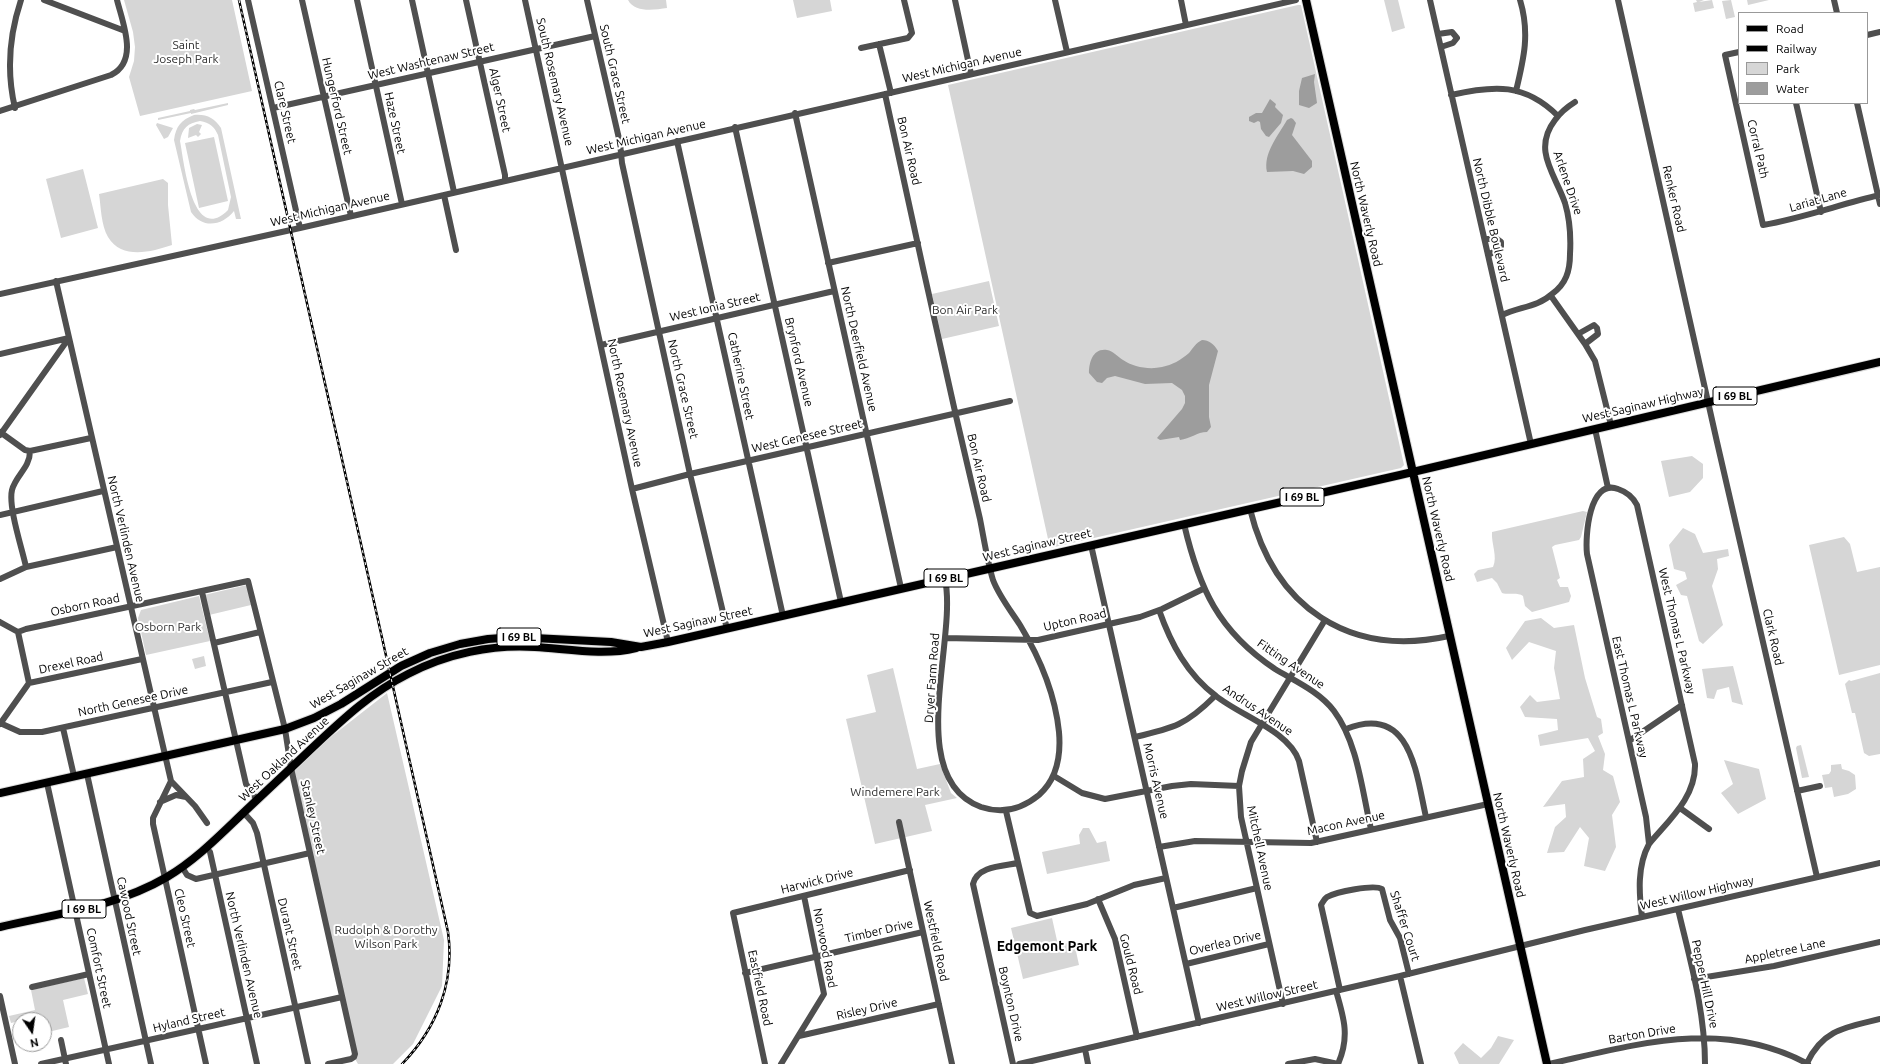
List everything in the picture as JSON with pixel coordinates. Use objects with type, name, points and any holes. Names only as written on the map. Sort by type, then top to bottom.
[{"type":"main road","name":"North Waverly Road","points":[[1306,0],[1449,636],[1548,1064]]},
{"type":"main road","name":"West Saginaw Highway","points":[[1412,472],[1880,362]]},
{"type":"main road","name":"West Saginaw Street","points":[[0,793],[285,729],[314,718],[341,704],[401,666],[430,653],[460,644],[488,639],[531,637],[611,642],[641,646],[668,642],[1412,472]]},
{"type":"main road","name":"West Oakland Avenue","points":[[0,927],[114,901],[135,893],[165,878],[208,847],[352,710],[409,673],[439,661],[480,650],[532,646],[624,651],[641,646]]},
{"type":"street","points":[[15,108],[11,91],[9,54],[14,21],[21,0]]},
{"type":"street","points":[[44,0],[125,32]]},
{"type":"street","points":[[0,111],[15,108],[110,75],[120,70],[127,57],[125,32],[117,0]]},
{"type":"street","name":"Clare Street","points":[[248,0],[300,228]]},
{"type":"street","name":"Hungerford Street","points":[[302,0],[351,216]]},
{"type":"street","name":"Haze Street","points":[[357,0],[402,204]]},
{"type":"street","points":[[412,0],[454,192]]},
{"type":"street","name":"Alger Street","points":[[466,0],[505,175],[505,181]]},
{"type":"street","name":"South Rosemary Avenue","points":[[526,0],[563,168]]},
{"type":"street","name":"South Grace Street","points":[[587,0],[622,154]]},
{"type":"street","points":[[861,48],[908,38],[912,33],[904,0]]},
{"type":"street","points":[[955,0],[971,74]]},
{"type":"street","points":[[1056,0],[1067,52]]},
{"type":"street","points":[[1181,0],[1186,24]]},
{"type":"street","name":"West Michigan Avenue","points":[[0,294],[300,228],[735,127],[1296,0]]},
{"type":"street","name":"North Dibble Boulevard","points":[[1430,0],[1530,444]]},
{"type":"street","points":[[1516,91],[1523,60],[1526,34],[1525,20],[1520,0]]},
{"type":"street","name":"Renker Road","points":[[1618,0],[1708,402]]},
{"type":"street","points":[[1834,0],[1837,12]]},
{"type":"street","points":[[1438,34],[1452,32],[1457,38],[1453,43],[1441,47]]},
{"type":"street","points":[[1868,35],[1880,32]]},
{"type":"street","name":"West Washtenaw Street","points":[[273,108],[428,72],[595,36]]},
{"type":"street","name":"Bon Air Road","points":[[879,44],[918,243],[994,581],[1029,640],[1047,676],[1057,722],[1060,751],[1054,776],[1041,794],[1030,802],[1006,811]]},
{"type":"street","name":"Corral Path","points":[[1738,52],[1725,55],[1763,225]]},
{"type":"street","points":[[1451,95],[1492,88],[1516,91],[1546,104],[1558,116]]},
{"type":"street","name":"Arlene Drive","points":[[1502,315],[1526,308],[1551,296],[1565,280],[1570,259],[1570,224],[1560,190],[1547,161],[1544,147],[1547,134],[1558,116],[1575,102]]},
{"type":"street","points":[[1796,104],[1820,212]]},
{"type":"street","points":[[1857,104],[1880,204]]},
{"type":"street","name":"North Deerfield Avenue","points":[[795,114],[901,588]]},
{"type":"street","name":"Brynford Avenue","points":[[735,127],[841,602]]},
{"type":"street","name":"Catherine Street","points":[[677,141],[783,616]]},
{"type":"street","name":"North Grace Street","points":[[622,154],[622,163],[690,474],[727,629]]},
{"type":"street","name":"North Rosemary Avenue","points":[[563,168],[632,489],[668,642]]},
{"type":"street","points":[[444,195],[456,250]]},
{"type":"street","name":"Lariat Lane","points":[[1763,225],[1820,212],[1847,202],[1879,195]]},
{"type":"street","points":[[1485,239],[1497,239],[1501,242],[1501,248],[1488,255]]},
{"type":"street","points":[[828,263],[918,243]]},
{"type":"street","name":"North Verlinden Avenue","points":[[56,281],[103,491],[171,781]]},
{"type":"street","name":"West Ionia Street","points":[[601,345],[834,291]]},
{"type":"street","points":[[1551,296],[1592,355],[1598,368],[1611,425]]},
{"type":"street","points":[[1578,334],[1590,326],[1594,325],[1597,328],[1598,334],[1585,344]]},
{"type":"street","points":[[0,354],[69,338]]},
{"type":"street","points":[[69,338],[1,433],[25,450],[30,451],[91,438]]},
{"type":"street","points":[[48,343],[56,348],[56,356]]},
{"type":"street","name":"West Genesee Street","points":[[632,489],[749,460],[1010,401]]},
{"type":"street","name":"Clark Road","points":[[1708,402],[1817,877]]},
{"type":"street","points":[[1595,429],[1608,488]]},
{"type":"street","points":[[26,567],[13,512],[12,492],[13,486],[27,466],[30,451]]},
{"type":"street","name":"West Thomas L Parkway","points":[[1608,488],[1614,488],[1627,493],[1633,498],[1637,505],[1693,752],[1695,772],[1693,784],[1680,808],[1649,844]]},
{"type":"street","name":"East Thomas L Parkway","points":[[1608,488],[1603,491],[1591,510],[1587,522],[1586,545],[1588,561],[1648,826],[1649,844],[1639,880],[1642,917]]},
{"type":"street","points":[[0,515],[103,491]]},
{"type":"street","points":[[1250,509],[1262,548],[1274,570],[1294,596],[1325,620],[1354,633],[1390,641],[1419,641],[1449,636]]},
{"type":"street","name":"Fitting Avenue","points":[[1184,524],[1192,559],[1203,589],[1225,624],[1256,655],[1325,700],[1346,729],[1353,748],[1371,829]]},
{"type":"street","name":"Morris Avenue","points":[[1091,545],[1160,847],[1198,1023]]},
{"type":"street","points":[[0,579],[26,567],[117,547]]},
{"type":"street","name":"Dryer Farm Road","points":[[944,579],[948,607],[940,679],[939,715],[941,755],[945,773],[956,791],[964,798],[984,808],[1006,811]]},
{"type":"street","name":"Osborn Road","points":[[18,632],[248,581]]},
{"type":"street","name":"Stanley Street","points":[[248,581],[272,682],[285,729],[291,768],[354,1057],[328,1064]]},
{"type":"street","name":"Upton Road","points":[[945,638],[1020,638],[1038,640],[1140,617],[1159,610],[1203,589]]},
{"type":"street","points":[[202,592],[246,784],[257,800]]},
{"type":"street","name":"Andrus Avenue","points":[[1159,610],[1167,632],[1180,656],[1197,680],[1215,696],[1286,741],[1295,751],[1299,761],[1317,842]]},
{"type":"street","name":"Mitchell Avenue","points":[[1283,1004],[1241,817],[1239,786],[1251,742],[1325,620]]},
{"type":"street","points":[[0,622],[18,632],[29,683]]},
{"type":"street","points":[[214,643],[260,632]]},
{"type":"street","name":"Drexel Road","points":[[0,723],[29,683],[142,659]]},
{"type":"street","name":"North Genesee Drive","points":[[0,723],[15,730],[30,733],[63,728],[272,682]]},
{"type":"street","points":[[1135,737],[1178,726],[1202,710],[1215,696]]},
{"type":"street","points":[[1629,741],[1682,706]]},
{"type":"street","points":[[1346,729],[1364,723],[1374,724],[1385,726],[1403,739],[1413,758],[1426,817]]},
{"type":"street","points":[[63,728],[74,776]]},
{"type":"street","name":"Cawood Street","points":[[87,774],[150,1064]]},
{"type":"street","points":[[1054,776],[1082,793],[1105,799],[1191,784],[1239,786]]},
{"type":"street","points":[[171,781],[186,796],[207,823]]},
{"type":"street","name":"Cleo Street","points":[[171,781],[152,818],[206,1064]]},
{"type":"street","name":"Comfort Street","points":[[47,783],[74,911],[109,1064]]},
{"type":"street","points":[[1797,791],[1820,786]]},
{"type":"street","points":[[160,802],[176,795],[186,796]]},
{"type":"street","name":"Macon Avenue","points":[[1160,847],[1195,841],[1302,844],[1488,804]]},
{"type":"street","points":[[1680,808],[1709,829]]},
{"type":"street","points":[[1006,811],[1030,913],[1033,916],[1078,907],[1134,885],[1166,878]]},
{"type":"street","name":"Durant Street","points":[[244,813],[255,826],[308,1064]]},
{"type":"street","name":"Westfield Road","points":[[899,822],[952,1064]]},
{"type":"street","points":[[1648,826],[1662,829]]},
{"type":"street","name":"North Verlinden Avenue","points":[[210,852],[257,1064]]},
{"type":"street","points":[[182,867],[187,875],[192,879],[310,853]]},
{"type":"street","name":"West Willow Highway","points":[[1520,946],[1880,862]]},
{"type":"street","name":"Boynton Drive","points":[[1013,1064],[973,884],[974,878],[982,871],[1018,863]]},
{"type":"street","name":"Harwick Drive","points":[[733,916],[733,913],[737,911],[910,870]]},
{"type":"street","name":"Shaffer Court","points":[[1338,990],[1322,911],[1323,901],[1332,895],[1368,887],[1378,887],[1384,892],[1390,920],[1400,938],[1409,974]]},
{"type":"street","points":[[1173,908],[1257,888]]},
{"type":"street","name":"Norwood Road","points":[[781,1064],[824,994],[804,896]]},
{"type":"street","name":"Gould Road","points":[[1098,899],[1115,939],[1137,1037]]},
{"type":"street","name":"Pepper Hill Drive","points":[[1678,909],[1705,1038],[1706,1064]]},
{"type":"street","name":"Eastfield Road","points":[[733,916],[765,1064]]},
{"type":"street","name":"Timber Drive","points":[[745,973],[923,932]]},
{"type":"street","name":"Appletree Lane","points":[[1694,980],[1774,966],[1880,942]]},
{"type":"street","name":"Overlea Drive","points":[[1186,964],[1269,944]]},
{"type":"street","name":"West Willow Street","points":[[1019,1064],[1283,1004],[1520,946]]},
{"type":"street","points":[[32,987],[89,974]]},
{"type":"street","name":"Shaffer Court","points":[[1400,976],[1421,1064]]},
{"type":"street","points":[[1288,1064],[1315,1059],[1338,1064],[1345,1047],[1346,1038],[1338,990]]},
{"type":"street","points":[[0,996],[15,1064]]},
{"type":"street","name":"Hyland Street","points":[[41,1064],[66,1061],[105,1050],[342,997]]},
{"type":"street","name":"Risley Drive","points":[[799,1036],[939,1004]]},
{"type":"street","points":[[1807,1063],[1817,1046],[1830,1034],[1846,1027],[1880,1019]]},
{"type":"street","name":"Barton Drive","points":[[1548,1064],[1657,1041],[1705,1038],[1749,1043],[1777,1050],[1807,1063]]},
{"type":"street","points":[[61,1040],[66,1061]]},
{"type":"street","points":[[1085,1049],[1088,1064]]},
{"type":"green space","name":"Saint Joseph Park","points":[[124,0],[232,0],[252,91],[140,116],[129,77],[134,61],[135,47],[133,32]]},
{"type":"green space","points":[[628,0],[666,0],[667,8],[651,10],[640,9],[631,4]]},
{"type":"green space","points":[[793,0],[830,0],[832,11],[797,18]]},
{"type":"green space","points":[[1384,0],[1398,0],[1405,28],[1392,32]]},
{"type":"green space","points":[[1696,0],[1704,0],[1699,2],[1712,0],[1714,8],[1695,12],[1693,3],[1697,2]]},
{"type":"green space","points":[[1731,0],[1735,17],[1726,19],[1722,1]]},
{"type":"green space","points":[[1747,0],[1769,0],[1748,5]]},
{"type":"green space","points":[[1301,5],[1404,465],[1401,468],[1050,548],[948,85]]},
{"type":"green space","points":[[228,103],[228,105],[191,114],[158,120],[158,118],[194,109]]},
{"type":"green space","points":[[194,115],[206,116],[213,119],[221,128],[241,219],[236,219],[234,211],[224,220],[213,224],[201,221],[191,212],[174,140],[178,127],[182,121]],"holes":[[[196,122],[203,122],[211,125],[218,135],[231,197],[228,210],[216,218],[206,217],[198,209],[187,181],[180,141],[182,133],[186,127]]]},
{"type":"green space","points":[[157,123],[173,128],[168,137],[164,139],[156,125]]},
{"type":"green space","points":[[197,124],[202,125],[199,132],[201,134],[198,137],[196,135],[188,138],[189,128]]},
{"type":"green space","points":[[214,137],[228,201],[199,208],[185,143]]},
{"type":"green space","points":[[83,169],[98,228],[61,238],[46,179]]},
{"type":"green space","points":[[163,179],[168,183],[168,205],[172,245],[146,252],[121,249],[108,237],[104,227],[99,194]]},
{"type":"green space","name":"Bon Air Park","points":[[989,281],[999,326],[942,339],[932,294]]},
{"type":"green space","points":[[1692,456],[1703,464],[1703,478],[1690,492],[1669,497],[1661,461]]},
{"type":"green space","points":[[1583,511],[1587,512],[1579,540],[1552,547],[1560,578],[1557,580],[1560,587],[1568,587],[1571,596],[1569,602],[1532,612],[1525,606],[1523,596],[1519,594],[1502,593],[1497,583],[1492,578],[1477,582],[1474,574],[1478,570],[1493,567],[1495,554],[1492,541],[1492,532]]},
{"type":"green space","points":[[1683,528],[1695,534],[1703,553],[1728,549],[1729,556],[1717,559],[1718,569],[1712,586],[1723,625],[1703,644],[1699,641],[1687,596],[1681,595],[1676,585],[1687,579],[1685,572],[1674,569],[1669,545]]},
{"type":"green space","points":[[1844,537],[1850,544],[1857,572],[1880,567],[1880,665],[1839,675],[1809,545]]},
{"type":"green space","name":"Osborn Park","points":[[247,585],[251,605],[209,615],[204,595]]},
{"type":"green space","name":"Osborn Park","points":[[199,596],[210,641],[146,655],[138,618],[141,610]]},
{"type":"green space","points":[[1541,618],[1554,628],[1574,625],[1585,678],[1597,717],[1601,719],[1603,733],[1598,736],[1605,754],[1603,770],[1613,776],[1620,802],[1612,815],[1616,847],[1605,871],[1584,866],[1589,838],[1580,827],[1564,852],[1547,853],[1555,827],[1566,817],[1565,804],[1543,807],[1562,781],[1584,777],[1583,759],[1595,751],[1588,738],[1540,746],[1538,735],[1558,730],[1557,719],[1525,717],[1520,707],[1530,695],[1537,702],[1560,699],[1554,668],[1556,651],[1529,642],[1512,660],[1506,648],[1525,621]]},
{"type":"green space","points":[[204,656],[206,666],[195,669],[192,659]]},
{"type":"green space","points":[[1733,666],[1743,705],[1732,702],[1729,687],[1717,690],[1714,699],[1707,698],[1702,669]]},
{"type":"green space","name":"Windemere Park","points":[[893,668],[917,769],[940,764],[951,793],[957,798],[925,805],[932,831],[875,844],[846,719],[876,712],[867,675]]},
{"type":"green space","points":[[1880,673],[1880,754],[1869,756],[1864,753],[1855,713],[1852,713],[1845,684],[1849,680],[1851,681]]},
{"type":"green space","name":"Rudolph & Dorothy Wilson Park","points":[[387,693],[444,940],[442,986],[413,1044],[393,1064],[358,1064],[354,1057],[291,768]]},
{"type":"green space","points":[[1801,745],[1809,777],[1802,778],[1796,748],[1797,746]]},
{"type":"green space","points":[[1724,760],[1759,769],[1766,799],[1738,814],[1721,793],[1733,784]]},
{"type":"green space","points":[[1841,764],[1842,769],[1855,775],[1856,789],[1848,794],[1834,797],[1832,787],[1825,788],[1822,775],[1829,774],[1831,771],[1831,765]]},
{"type":"green space","points":[[1083,828],[1089,828],[1097,843],[1106,841],[1110,861],[1047,874],[1042,852],[1080,844],[1079,835]]},
{"type":"green space","points":[[1052,918],[1058,945],[1074,942],[1079,965],[1023,979],[1011,928]]},
{"type":"green space","points":[[84,978],[88,994],[63,1000],[69,1027],[52,1031],[52,1012],[26,1012],[35,1010],[31,990]]},
{"type":"green space","points":[[12,1015],[12,1023],[11,1023],[9,1016]]},
{"type":"green space","points":[[1498,1036],[1514,1040],[1499,1064],[1459,1064],[1454,1053],[1463,1043],[1481,1058],[1491,1048]]},
{"type":"water","points":[[1315,74],[1314,82],[1317,103],[1309,108],[1299,105],[1299,91],[1302,78]]},
{"type":"water","points":[[1270,99],[1276,104],[1275,107],[1283,115],[1281,123],[1269,137],[1266,136],[1261,129],[1260,122],[1258,121],[1254,123],[1249,121],[1249,117],[1256,113],[1262,113]]},
{"type":"water","points":[[1291,118],[1296,123],[1292,135],[1312,161],[1312,167],[1304,174],[1293,171],[1267,172],[1266,165],[1269,151],[1287,120]]},
{"type":"water","points":[[1202,340],[1211,343],[1218,351],[1209,385],[1209,417],[1211,427],[1207,432],[1184,439],[1180,440],[1179,437],[1160,440],[1157,438],[1182,409],[1185,403],[1185,396],[1182,390],[1172,383],[1145,384],[1115,376],[1107,378],[1102,383],[1097,382],[1089,373],[1091,360],[1098,351],[1107,350],[1136,366],[1157,368],[1180,360]]},
{"type":"railway","points":[[239,0],[448,932],[449,969],[441,1003],[434,1020],[425,1035],[402,1064]]},
{"type":"district","name":"Edgemont Park","points":[[1047,946]]}]
